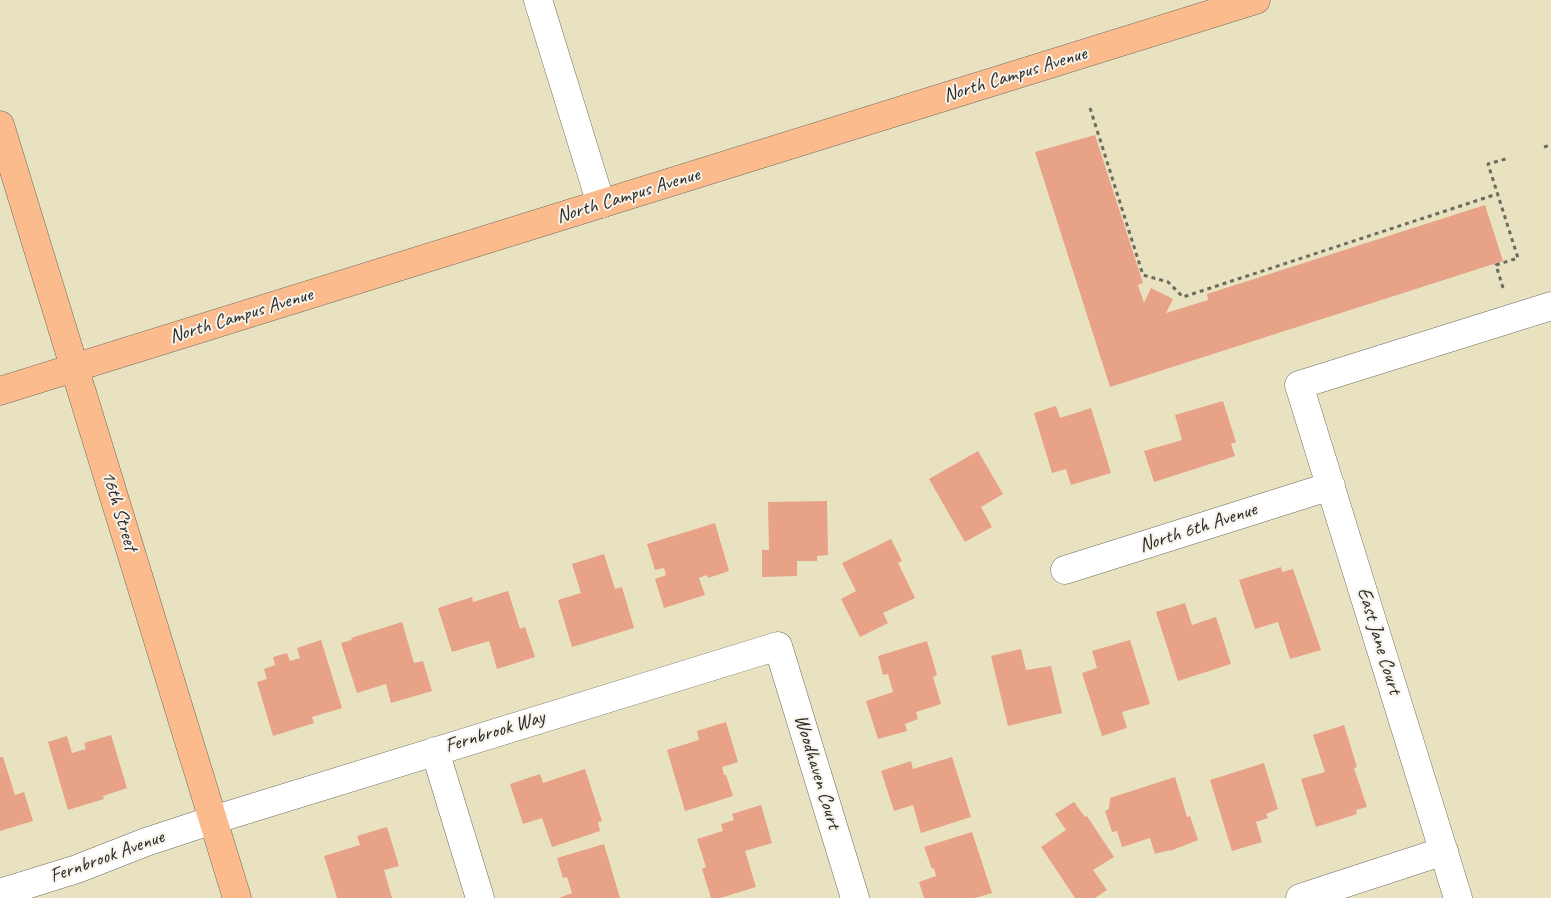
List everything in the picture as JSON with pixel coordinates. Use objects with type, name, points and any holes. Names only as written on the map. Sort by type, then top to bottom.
[{"type":"main road","name":"North Campus Avenue","points":[[0,391],[1256,0]]},
{"type":"main road","name":"16th Street","points":[[0,124],[237,898]]},
{"type":"street","points":[[538,0],[602,204]]},
{"type":"street","name":"East Jane Court","points":[[1458,898],[1299,384],[1551,306]]},
{"type":"street","name":"North 6th Avenue","points":[[1065,570],[1331,486]]},
{"type":"street","name":"Fernbrook Way","points":[[213,820],[435,750],[778,646]]},
{"type":"street","name":"Woodhaven Court","points":[[778,646],[856,898]]},
{"type":"street","points":[[435,750],[480,898]]},
{"type":"street","name":"Fernbrook Avenue","points":[[0,893],[77,869],[146,842],[213,820]]},
{"type":"street","points":[[1300,898],[1444,851]]},
{"type":"path","points":[[1090,108],[1144,275],[1168,282],[1183,297],[1497,194]]},
{"type":"path","points":[[1544,147],[1551,145]]},
{"type":"path","points":[[1502,288],[1496,265],[1518,258],[1488,164],[1509,158]]},
{"type":"building","points":[[1095,135],[1143,283],[1138,285],[1144,303],[1151,288],[1173,299],[1166,313],[1208,300],[1207,294],[1485,205],[1503,261],[1110,387],[1035,152]]},
{"type":"building","points":[[1223,401],[1236,442],[1231,444],[1235,456],[1154,482],[1144,451],[1182,440],[1175,415]]},
{"type":"building","points":[[1056,406],[1060,418],[1091,408],[1111,473],[1071,485],[1066,469],[1052,473],[1034,413]]},
{"type":"building","points":[[978,451],[1003,494],[981,507],[992,527],[965,542],[929,479]]},
{"type":"building","points":[[827,501],[828,555],[817,556],[817,561],[797,561],[797,576],[762,577],[762,550],[769,550],[768,502]]},
{"type":"building","points":[[715,523],[729,571],[708,578],[707,575],[699,578],[705,595],[664,608],[655,579],[666,575],[664,568],[655,570],[647,544]]},
{"type":"building","points":[[891,539],[902,561],[898,563],[915,598],[883,613],[888,623],[860,637],[841,599],[856,591],[842,563]]},
{"type":"building","points":[[604,554],[615,589],[622,587],[634,628],[572,647],[558,600],[581,593],[572,564]]},
{"type":"building","points":[[1281,567],[1282,572],[1293,569],[1321,650],[1290,659],[1278,622],[1255,629],[1239,580]]},
{"type":"building","points":[[508,591],[520,629],[525,627],[535,657],[497,669],[489,641],[452,652],[438,608],[472,597],[473,602]]},
{"type":"building","points":[[1185,603],[1192,625],[1216,617],[1231,664],[1178,681],[1156,612]]},
{"type":"building","points":[[402,622],[414,663],[423,661],[432,691],[391,703],[386,684],[357,693],[341,643]]},
{"type":"building","points":[[321,640],[342,708],[312,717],[314,723],[273,736],[257,682],[267,679],[264,669],[275,665],[273,657],[287,653],[290,661],[300,658],[297,648]]},
{"type":"building","points":[[1130,640],[1150,704],[1122,712],[1127,728],[1102,736],[1082,673],[1097,668],[1092,651]]},
{"type":"building","points":[[927,641],[937,675],[933,677],[941,704],[916,712],[918,719],[905,724],[907,731],[878,739],[866,701],[893,692],[888,674],[883,675],[878,656]]},
{"type":"building","points":[[1021,649],[1026,670],[1051,666],[1062,713],[1008,726],[991,656]]},
{"type":"building","points":[[726,722],[738,762],[722,767],[733,796],[685,811],[667,750],[699,740],[697,731]]},
{"type":"building","points":[[1344,725],[1357,767],[1354,768],[1367,807],[1356,810],[1357,814],[1316,827],[1301,779],[1325,772],[1313,735]]},
{"type":"building","points":[[111,735],[127,788],[103,796],[104,799],[68,810],[48,742],[67,736],[72,753],[86,749],[84,743]]},
{"type":"building","points":[[0,757],[3,757],[15,795],[24,792],[33,821],[0,831]]},
{"type":"building","points":[[952,757],[971,817],[921,833],[913,805],[894,811],[881,771],[911,761],[913,769]]},
{"type":"building","points":[[1264,763],[1278,809],[1266,814],[1268,818],[1256,822],[1262,842],[1232,851],[1210,780]]},
{"type":"building","points":[[585,769],[602,821],[598,822],[600,831],[552,847],[542,818],[523,824],[510,784],[540,774],[543,783]]},
{"type":"building","points":[[1175,777],[1187,817],[1190,816],[1198,840],[1170,851],[1155,854],[1150,838],[1122,847],[1117,831],[1112,832],[1105,811],[1109,809],[1110,798]]},
{"type":"building","points":[[1074,802],[1085,817],[1087,816],[1114,857],[1093,870],[1107,890],[1095,898],[1075,898],[1041,847],[1066,830],[1055,814]]},
{"type":"building","points":[[761,805],[772,843],[745,851],[756,887],[720,898],[711,898],[702,869],[706,867],[697,839],[723,831],[721,824],[734,820],[732,814]]},
{"type":"building","points":[[387,827],[399,866],[384,870],[392,898],[337,898],[324,856],[360,845],[357,836]]},
{"type":"building","points":[[972,832],[992,893],[975,898],[924,898],[919,882],[936,876],[924,847]]},
{"type":"building","points":[[604,844],[620,898],[559,898],[572,893],[567,877],[563,878],[557,858]]}]
